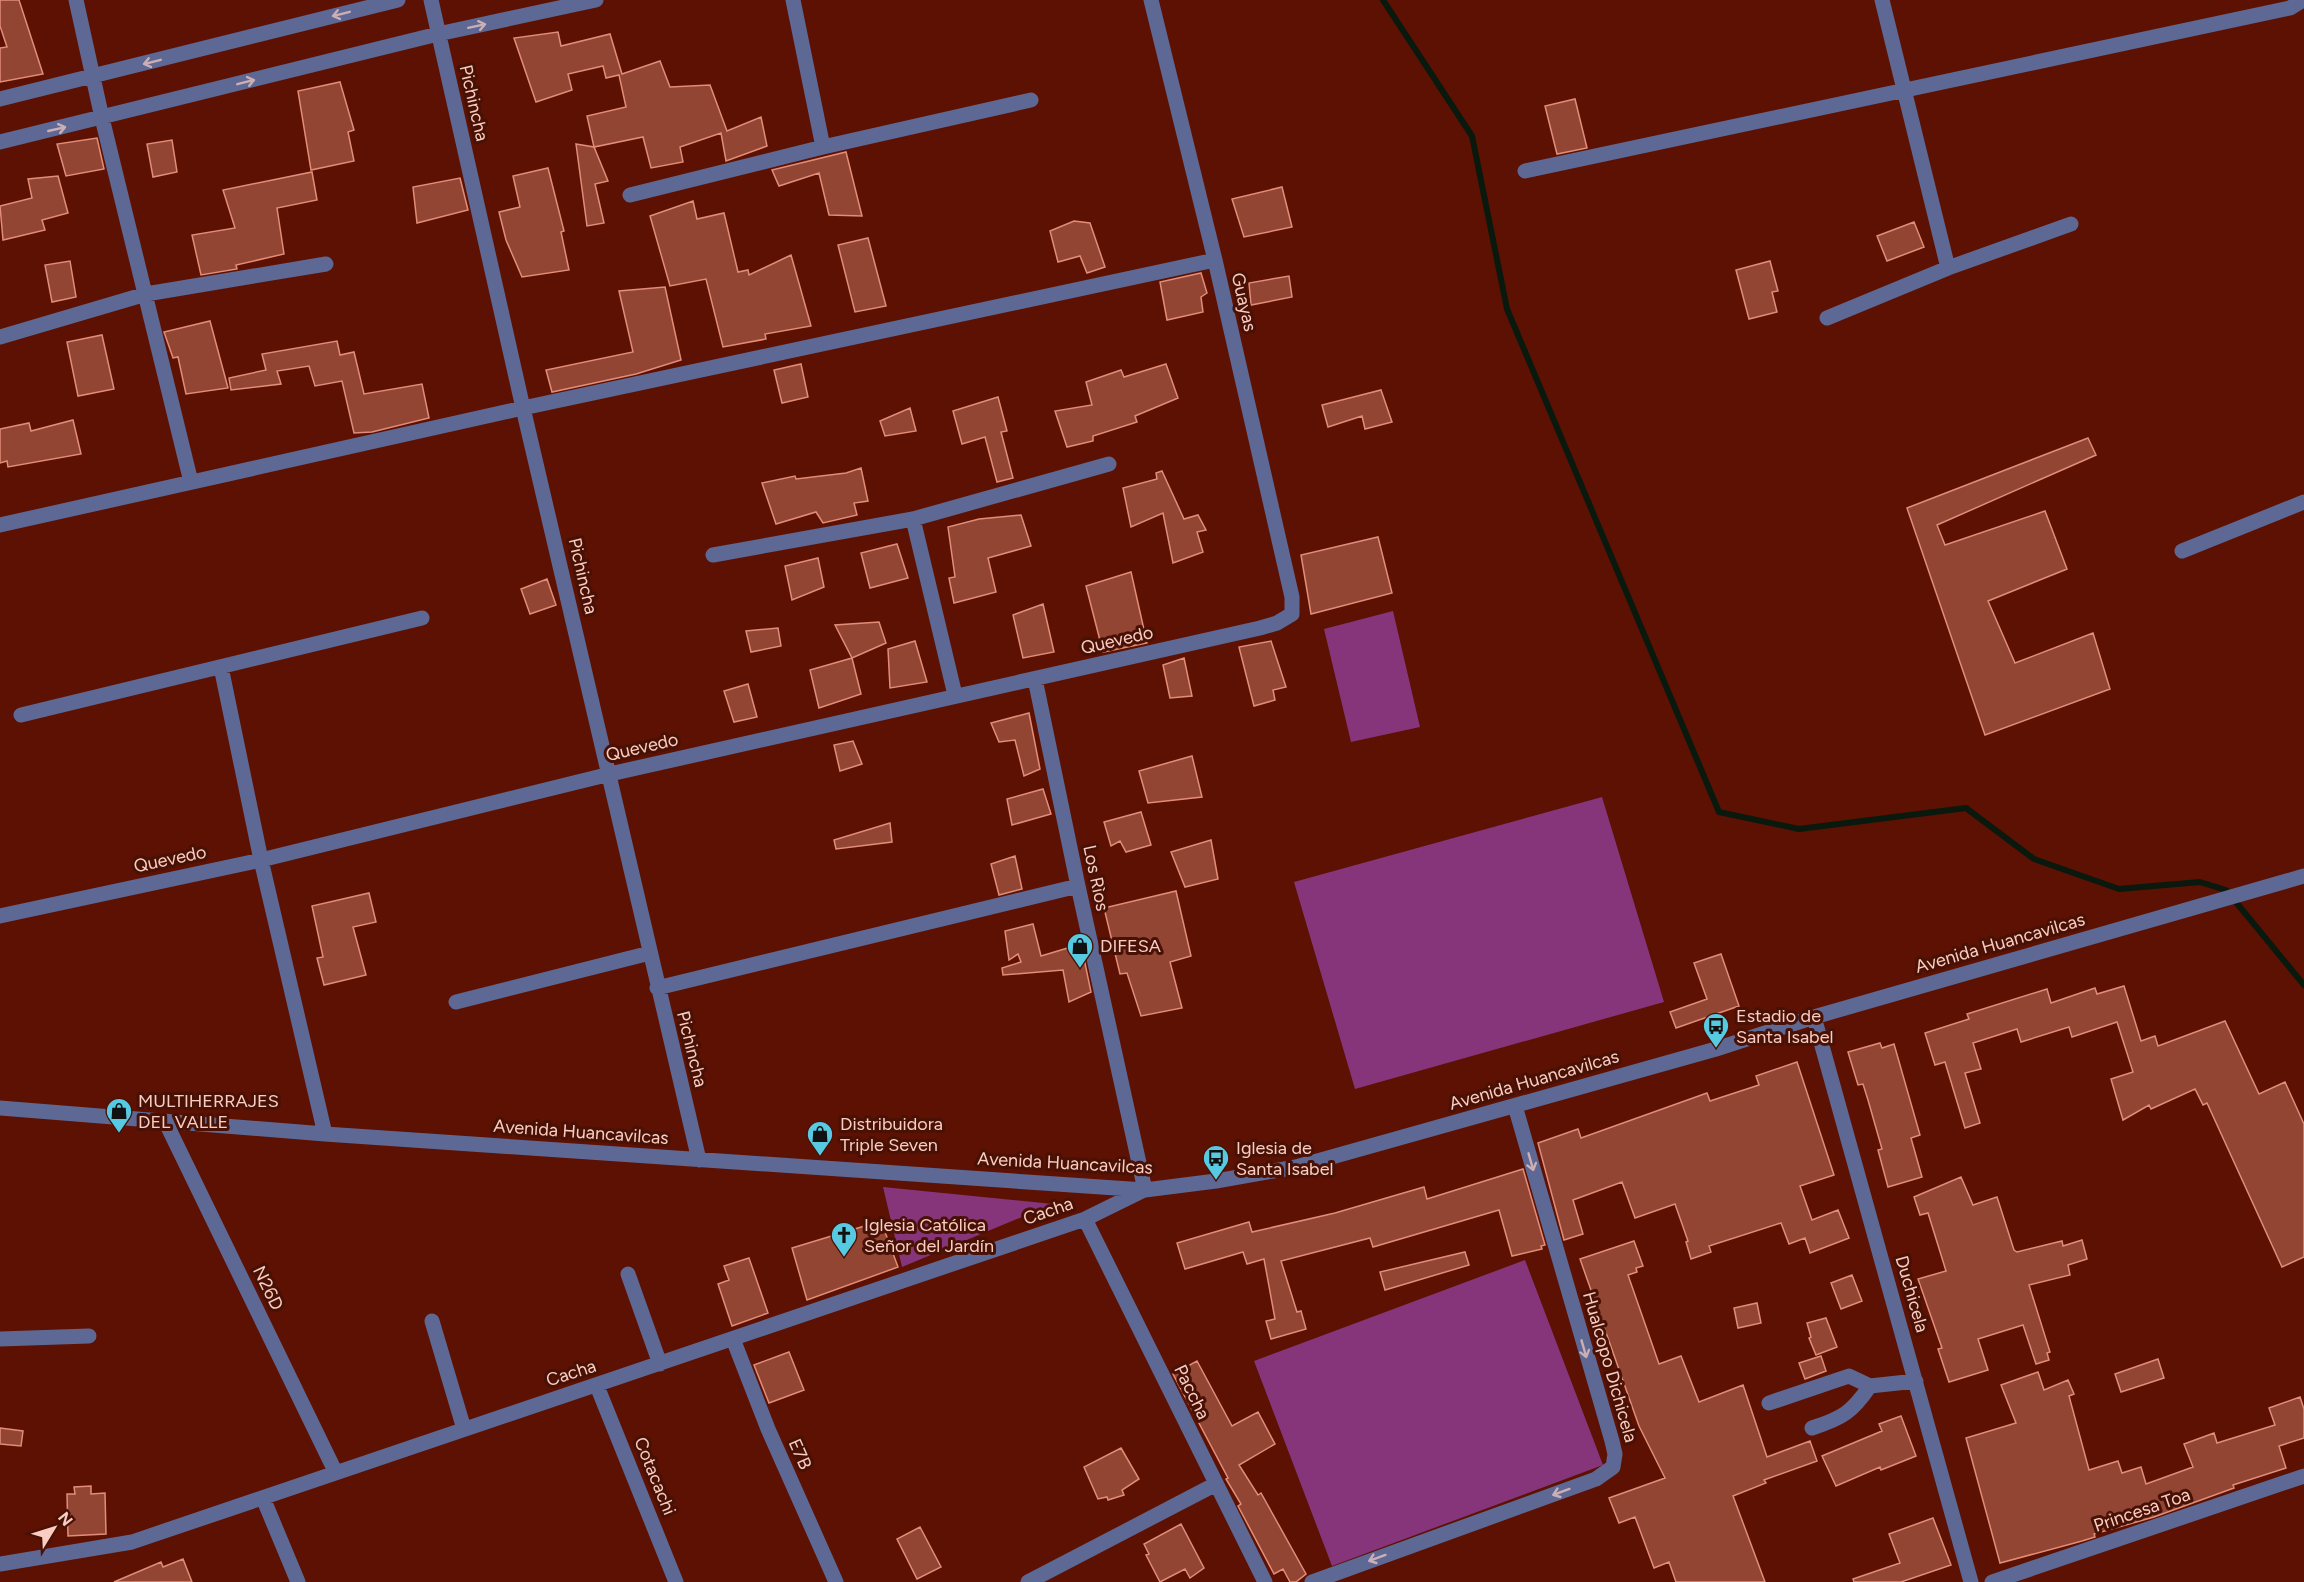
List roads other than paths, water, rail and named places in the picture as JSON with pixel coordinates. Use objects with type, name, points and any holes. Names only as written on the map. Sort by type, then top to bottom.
[{"type":"street","points":[[76,0],[102,118],[191,482]]},
{"type":"street","points":[[0,99],[398,0]]},
{"type":"street","name":"Pichincha","points":[[431,0],[523,408],[699,1160]]},
{"type":"street","points":[[0,142],[438,34],[596,0]]},
{"type":"street","points":[[793,0],[823,147]]},
{"type":"street","name":"Guayas","points":[[1151,0],[1215,260],[1292,597],[1292,614]]},
{"type":"street","points":[[1882,0],[1948,268]]},
{"type":"street","points":[[1525,171],[2290,8],[2303,0]]},
{"type":"street","points":[[630,195],[823,147],[1031,100]]},
{"type":"street","points":[[1827,318],[1948,268],[2071,224]]},
{"type":"street","points":[[0,525],[523,408],[1215,260]]},
{"type":"street","points":[[0,337],[146,294],[326,264]]},
{"type":"street","points":[[713,555],[913,519],[1109,464]]},
{"type":"street","points":[[2182,551],[2304,502]]},
{"type":"street","points":[[913,519],[955,695]]},
{"type":"street","name":"Quevedo","points":[[0,916],[261,860],[610,774],[1260,628],[1277,623],[1292,614]]},
{"type":"street","points":[[21,716],[422,618]]},
{"type":"street","points":[[221,667],[261,860],[325,1134]]},
{"type":"street","name":"Los Rìos","points":[[1035,679],[1077,886],[1145,1190]]},
{"type":"street","name":"Avenida Huancavilcas","points":[[0,1108],[166,1123],[1145,1190],[1296,1167],[1716,1049],[1815,1017],[2304,876]]},
{"type":"street","points":[[657,988],[1077,886]]},
{"type":"street","points":[[456,1002],[650,953]]},
{"type":"street","name":"Duchicela","points":[[1815,1017],[1971,1582]]},
{"type":"street","name":"Hualcopo Dichicela","points":[[1312,1582],[1596,1479],[1613,1467],[1613,1447],[1515,1106]]},
{"type":"street","name":"N26D","points":[[166,1123],[335,1471]]},
{"type":"street","name":"Cacha","points":[[0,1564],[132,1542],[335,1471],[597,1386],[1085,1219],[1145,1190]]},
{"type":"street","name":"Paccha","points":[[1085,1219],[1265,1582]]},
{"type":"street","points":[[628,1274],[660,1364]]},
{"type":"street","points":[[432,1321],[464,1429]]},
{"type":"street","points":[[0,1339],[89,1336]]},
{"type":"street","name":"E7B","points":[[733,1340],[768,1429],[836,1582]]},
{"type":"street","points":[[1769,1403],[1849,1376],[1870,1386],[1916,1381]]},
{"type":"street","name":"Cotacachi","points":[[597,1386],[676,1582]]},
{"type":"street","points":[[1812,1428],[1841,1419],[1860,1401],[1870,1386]]},
{"type":"street","name":"Princesa Toa","points":[[1992,1582],[2304,1476]]},
{"type":"street","points":[[1028,1582],[1216,1484]]},
{"type":"street","points":[[263,1498],[298,1582]]},
{"type":"waterway","points":[[1383,0],[1472,136],[1507,309],[1719,812],[1799,829],[1966,808],[2034,859],[2119,889],[2200,882],[2226,890],[2304,985]]},
{"type":"place","name":"DIFESA","points":[[1080,969]]},
{"type":"place","name":"Estadio de Santa Isabel","points":[[1716,1049]]},
{"type":"place","name":"MULTIHERRAJES DEL VALLE","points":[[119,1134]]},
{"type":"place","name":"Distribuidora Triple Seven","points":[[820,1157]]},
{"type":"place","name":"Iglesia de Santa Isabel","points":[[1216,1181]]},
{"type":"place","name":"Iglesia Católica Señor del Jardín","points":[[844,1258]]}]
